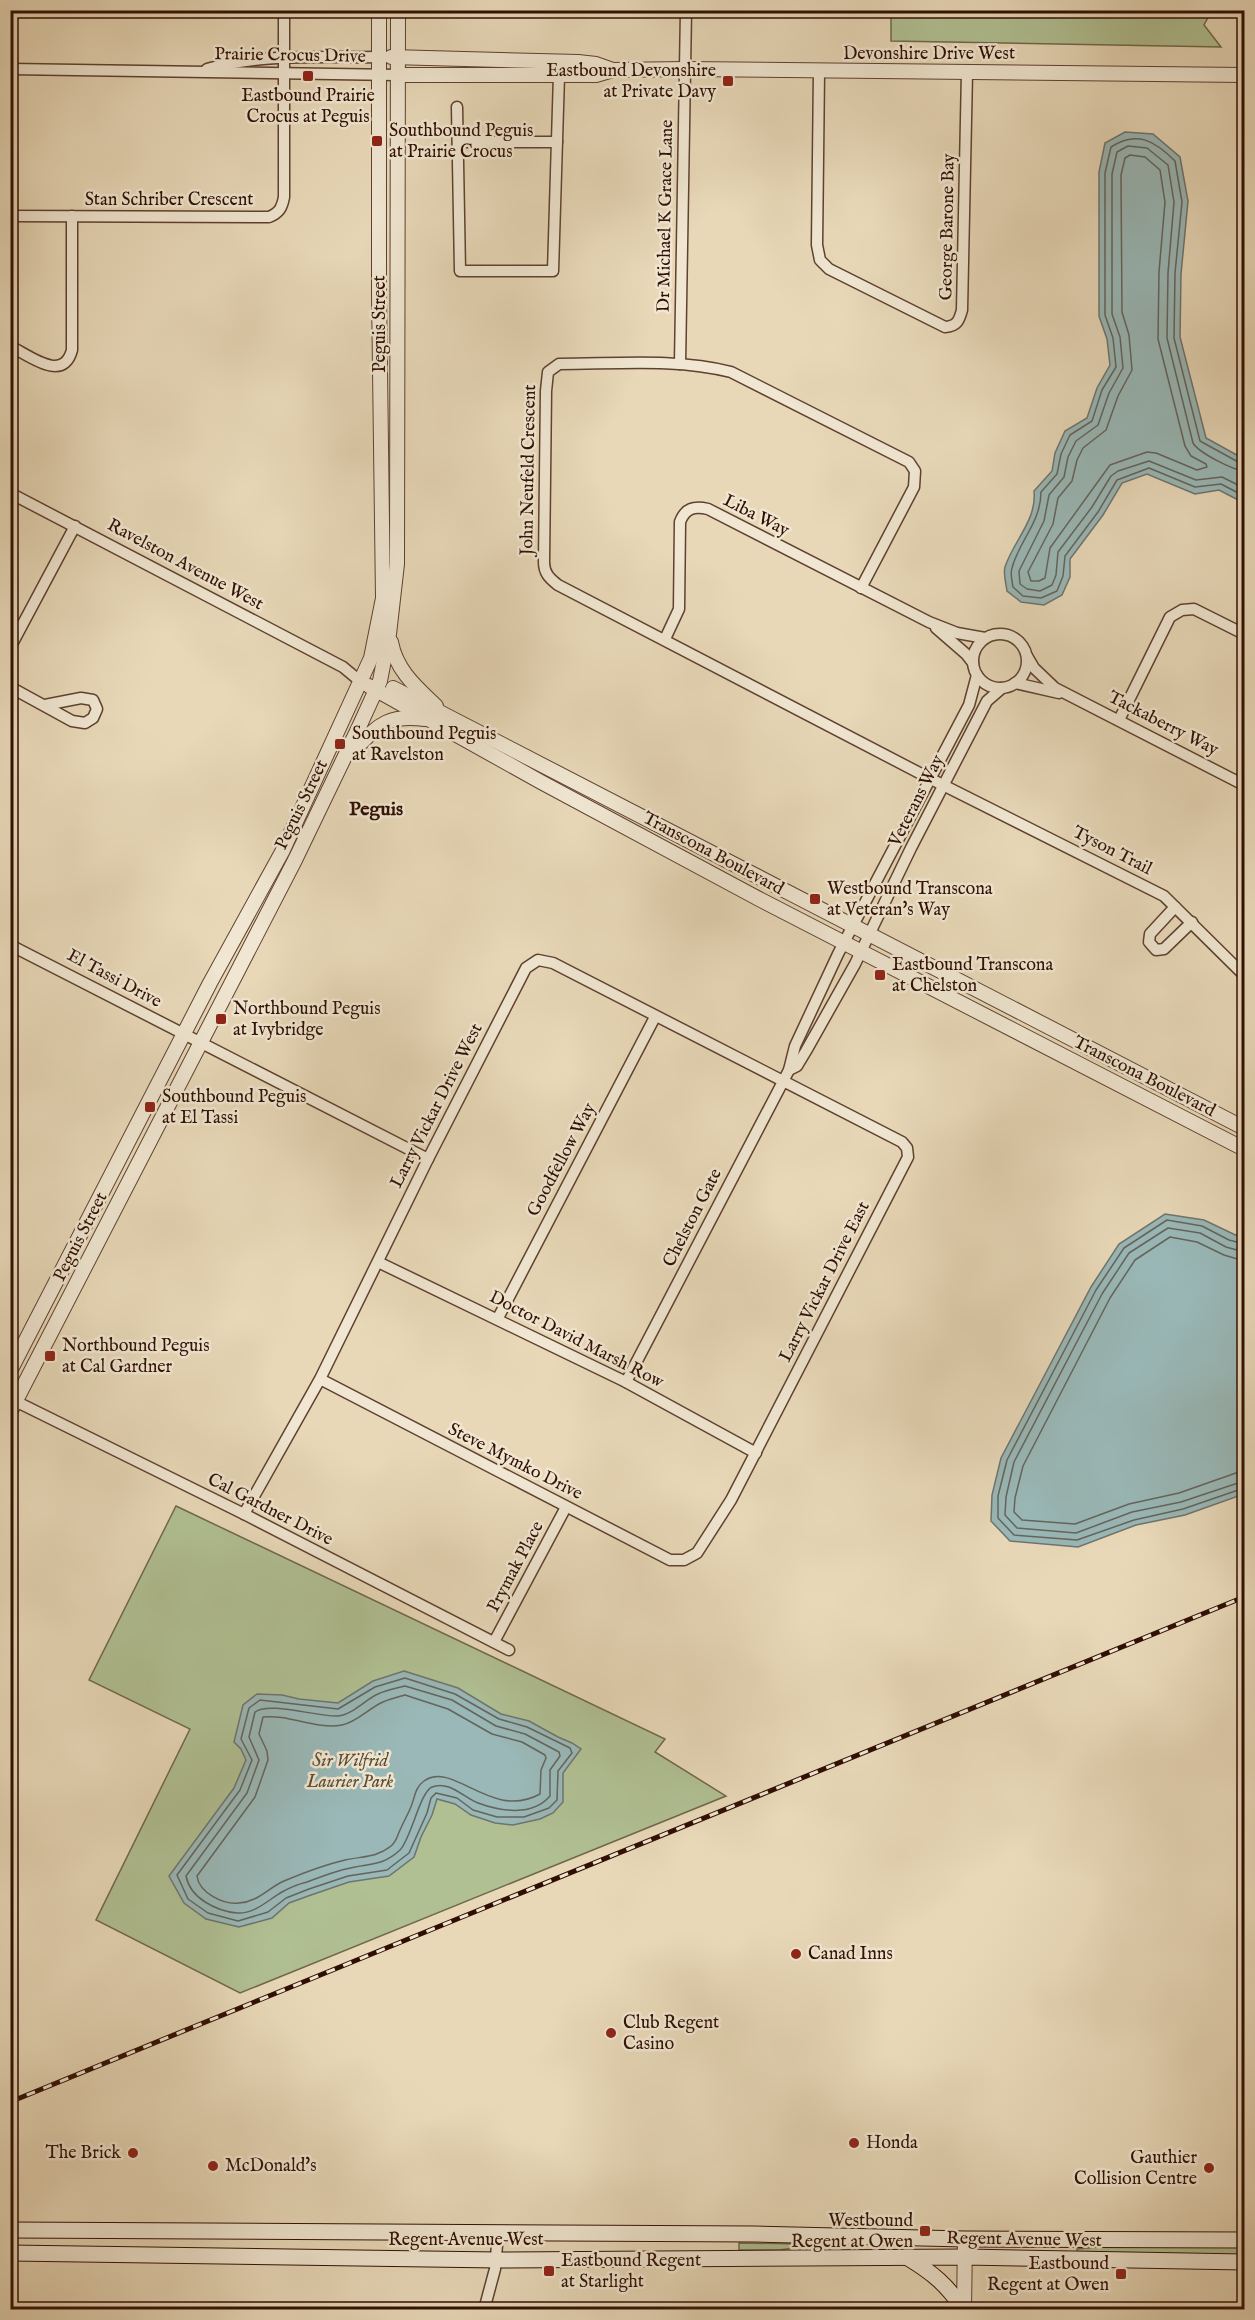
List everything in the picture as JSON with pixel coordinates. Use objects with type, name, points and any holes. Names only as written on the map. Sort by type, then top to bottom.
[{"type":"main road","name":"Regent Avenue West","points":[[10,2230],[754,2234],[965,2239],[1245,2240]]},
{"type":"main road","points":[[255,2257],[279,2232]]},
{"type":"main road","name":"Regent Avenue West","points":[[10,2253],[497,2260],[965,2258],[1245,2262]]},
{"type":"main road","points":[[908,2258],[950,2288],[964,2310]]},
{"type":"street","name":"Stan Schriber Crescent","points":[[10,216],[269,218],[276,214],[283,207],[284,197],[284,10]]},
{"type":"street","name":"Peguis Street","points":[[10,1371],[184,1034],[282,852],[371,658],[383,598],[379,293],[379,10]]},
{"type":"street","name":"Peguis Street","points":[[12,1404],[202,1042],[344,761],[378,685],[390,634],[397,564],[398,10]]},
{"type":"street","name":"Dr Michael K Grace Lane","points":[[680,364],[686,10]]},
{"type":"street","name":"Prairie Crocus Drive","points":[[200,71],[228,63],[284,58],[380,57]]},
{"type":"street","name":"Devonshire Drive West","points":[[380,57],[578,62],[596,64],[613,70]]},
{"type":"street","name":"Prairie Crocus Drive","points":[[10,69],[200,71],[285,75],[380,74]]},
{"type":"street","name":"Devonshire Drive West","points":[[380,74],[596,75],[613,70],[686,69],[1245,75]]},
{"type":"street","name":"George Barone Bay","points":[[819,71],[817,245],[820,260],[829,269],[945,327],[953,327],[959,321],[963,310],[967,72]]},
{"type":"street","points":[[457,107],[460,271],[553,271],[559,75]]},
{"type":"street","points":[[458,142],[557,142]]},
{"type":"street","points":[[10,346],[52,366],[62,366],[70,360],[72,350],[72,216]]},
{"type":"street","name":"John Neufeld Crescent","points":[[861,588],[914,487],[916,476],[909,462],[731,372],[711,367],[680,364],[559,364],[551,368],[546,378],[544,569],[550,579],[944,785]]},
{"type":"street","name":"Ravelston Avenue West","points":[[10,493],[363,677]]},
{"type":"street","name":"Liba Way","points":[[664,639],[679,609],[680,522],[684,512],[695,507],[708,509],[928,622],[957,633],[985,638]]},
{"type":"street","points":[[10,648],[75,526]]},
{"type":"street","points":[[1119,720],[1170,617],[1182,610],[1194,609],[1245,634]]},
{"type":"street","name":"Liba Way","points":[[928,622],[966,654],[973,663]]},
{"type":"street","points":[[390,634],[394,658],[408,678],[446,716]]},
{"type":"street","points":[[1027,656],[1025,672],[1015,683],[1002,688],[988,685],[977,675],[973,663],[975,649],[985,638],[997,634],[1011,636],[1022,644],[1027,656],[1042,676],[1065,694]]},
{"type":"street","name":"Veterans Way","points":[[852,926],[969,705],[977,675]]},
{"type":"street","name":"Transcona Boulevard","points":[[363,677],[446,716],[1245,1128]]},
{"type":"street","points":[[1015,683],[1065,694]]},
{"type":"street","name":"Transcona Boulevard","points":[[378,685],[430,719],[541,783],[843,943],[1245,1149]]},
{"type":"street","points":[[10,687],[45,705]]},
{"type":"street","name":"Veterans Way","points":[[869,935],[987,702],[1002,688]]},
{"type":"street","name":"Tackaberry Way","points":[[1065,694],[1245,785]]},
{"type":"street","points":[[344,761],[368,736],[388,720],[408,717],[430,719]]},
{"type":"street","name":"Tyson Trail","points":[[944,785],[1164,896],[1245,975]]},
{"type":"street","points":[[1176,907],[1150,934],[1149,942],[1156,950],[1164,949],[1192,922]]},
{"type":"street","name":"Chelston Gate","points":[[626,1382],[789,1070],[789,1062],[795,1046],[852,926]]},
{"type":"street","name":"Chelston Gate","points":[[789,1070],[797,1065],[806,1051],[869,935]]},
{"type":"street","name":"El Tassi Drive","points":[[10,945],[428,1159]]},
{"type":"street","name":"Larry Vickar Drive West","points":[[244,1514],[320,1379],[428,1159],[526,968],[538,960],[553,963],[783,1081]]},
{"type":"street","name":"Goodfellow Way","points":[[498,1318],[655,1017]]},
{"type":"street","name":"Larry Vickar Drive East","points":[[697,1553],[731,1500],[908,1157],[907,1149],[902,1142],[783,1081]]},
{"type":"street","name":"Doctor David Marsh Row","points":[[378,1262],[498,1318],[626,1382],[756,1453]]},
{"type":"street","name":"Steve Mymko Drive","points":[[320,1379],[670,1560],[684,1560],[697,1553]]},
{"type":"street","name":"Cal Gardner Drive","points":[[12,1404],[244,1514],[509,1650]]},
{"type":"street","name":"Prymak Place","points":[[494,1642],[566,1507]]},
{"type":"street","points":[[484,2310],[497,2260],[498,2233]]},
{"type":"street","points":[[964,2310],[965,2239]]},
{"type":"green space","points":[[1212,10],[1204,25],[1221,47],[891,41],[891,11]]},
{"type":"green space","name":"Sir Wilfrid Laurier Park","points":[[176,1506],[665,1739],[655,1752],[726,1796],[240,1993],[96,1920],[190,1729],[89,1680]]},
{"type":"green space","points":[[739,2243],[809,2246],[779,2250],[739,2250]]},
{"type":"green space","points":[[1111,2246],[1244,2247],[1244,2255],[1077,2253],[1077,2249]]},
{"type":"water","points":[[1125,132],[1153,134],[1180,157],[1188,201],[1181,274],[1180,337],[1206,438],[1244,459],[1244,503],[1219,490],[1195,494],[1147,474],[1122,483],[1103,515],[1070,559],[1070,577],[1062,595],[1044,605],[1021,602],[1007,591],[1005,567],[1029,521],[1034,491],[1052,471],[1055,453],[1065,431],[1087,418],[1097,388],[1110,365],[1107,339],[1099,316],[1099,172],[1105,143]]},
{"type":"water","points":[[1165,1214],[1204,1220],[1244,1239],[1244,1494],[1185,1515],[1136,1525],[1078,1547],[1010,1541],[991,1521],[992,1495],[1001,1458],[1091,1287],[1119,1244]]},
{"type":"water","points":[[404,1671],[458,1688],[501,1714],[529,1721],[581,1749],[563,1773],[563,1802],[553,1813],[540,1819],[513,1825],[495,1823],[471,1815],[455,1804],[437,1799],[414,1857],[389,1876],[349,1882],[289,1903],[272,1918],[239,1927],[206,1919],[184,1903],[169,1876],[234,1788],[246,1760],[241,1749],[234,1742],[243,1705],[257,1694],[338,1703],[373,1681]]},
{"type":"railway","points":[[10,2102],[1244,1597]]},
{"type":"place","name":"Eastbound Prairie Crocus at Peguis","points":[[308,76]]},
{"type":"place","name":"Eastbound Devonshire at Private Davy","points":[[728,81]]},
{"type":"place","name":"Southbound Peguis at Prairie Crocus","points":[[377,141]]},
{"type":"place","name":"Southbound Peguis at Ravelston","points":[[340,744]]},
{"type":"place","name":"Westbound Transcona at Veteran's Way","points":[[815,899]]},
{"type":"place","name":"Eastbound Transcona at Chelston","points":[[880,975]]},
{"type":"place","name":"Northbound Peguis at Ivybridge","points":[[221,1019]]},
{"type":"place","name":"Southbound Peguis at El Tassi","points":[[150,1107]]},
{"type":"place","name":"Northbound Peguis at Cal Gardner","points":[[50,1356]]},
{"type":"place","name":"Canad Inns","points":[[796,1954]]},
{"type":"place","name":"Club Regent Casino","points":[[611,2033]]},
{"type":"place","name":"Honda","points":[[854,2143]]},
{"type":"place","name":"The Brick","points":[[133,2153]]},
{"type":"place","name":"McDonald's","points":[[213,2166]]},
{"type":"place","name":"Gauthier Collision Centre","points":[[1209,2168]]},
{"type":"place","name":"Westbound Regent at Owen","points":[[925,2231]]},
{"type":"place","name":"Eastbound Regent at Starlight","points":[[549,2271]]},
{"type":"place","name":"Eastbound Regent at Owen","points":[[1121,2274]]},
{"type":"district","name":"Peguis","points":[[376,809]]}]
